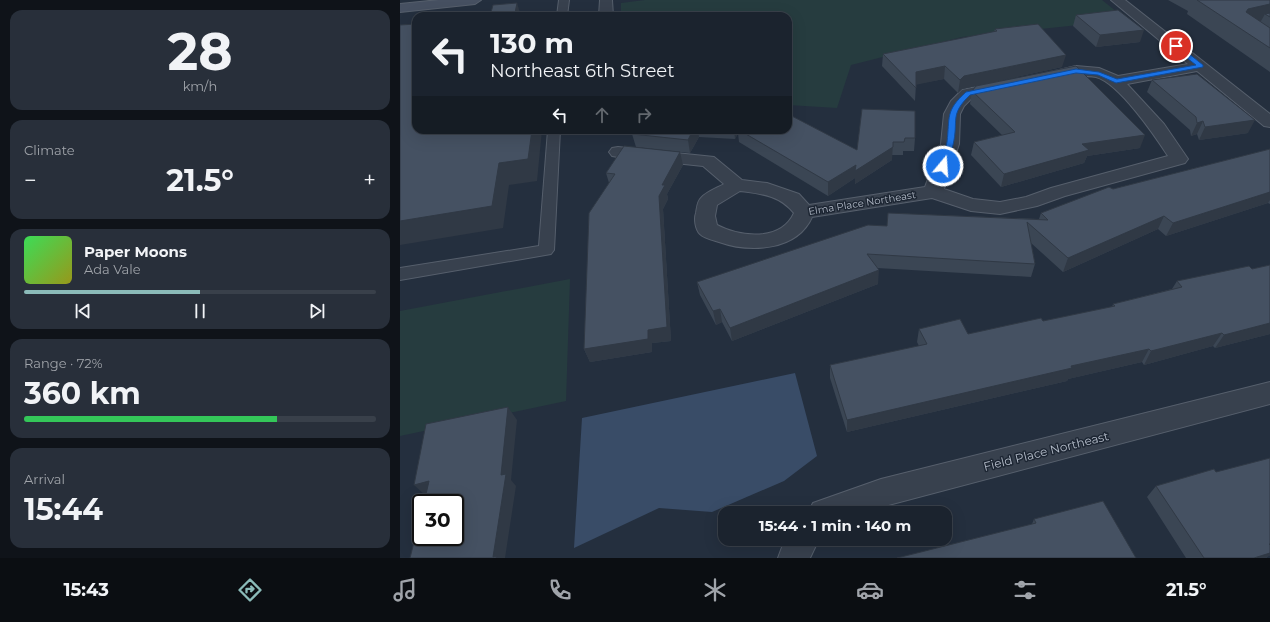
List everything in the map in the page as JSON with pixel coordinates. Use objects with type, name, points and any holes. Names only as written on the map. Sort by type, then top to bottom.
[{"type":"main road","points":[[400,8],[475,0]]},
{"type":"street","points":[[606,0],[606,12]]},
{"type":"street","points":[[1117,0],[1270,122]]},
{"type":"street","points":[[1037,79],[1076,71],[1099,73],[1116,81],[1201,66]]},
{"type":"street","name":"Elma Place Northeast","points":[[737,185],[767,189],[792,198],[804,212],[934,192],[971,205],[1000,208],[1030,202],[1058,192],[1179,159],[1158,128],[1116,81]]},
{"type":"street","points":[[934,192],[950,144],[952,114],[957,104],[968,93],[1014,84]]},
{"type":"street","points":[[618,152],[708,161],[737,185],[708,202],[705,216],[707,229],[721,237],[744,242],[786,235],[798,225],[804,212]]},
{"type":"street","name":"Field Place Northeast","points":[[843,506],[881,493],[1270,393]]},
{"type":"lane","points":[[562,12],[564,0]]},
{"type":"lane","points":[[400,274],[546,250],[554,134]]},
{"type":"green space","points":[[645,0],[1102,0],[1127,20],[962,37],[851,65],[837,108],[792,105],[792,12],[621,12],[621,3]]},
{"type":"green space","points":[[570,279],[566,401],[400,436],[400,311]]},
{"type":"water","points":[[795,373],[817,456],[784,481],[726,506],[718,506],[718,509],[712,512],[659,508],[574,548],[582,418]]},
{"type":"building","points":[[1197,0],[1270,0],[1270,4],[1248,9],[1246,12],[1270,28],[1270,48]]},
{"type":"building","points":[[517,3],[515,12],[491,12],[493,5]]},
{"type":"building","points":[[1118,10],[1144,30],[1100,35],[1076,15]]},
{"type":"building","points":[[412,24],[412,134],[531,134],[528,159],[499,163],[492,206],[400,221],[400,25]]},
{"type":"building","points":[[1038,24],[1066,55],[964,76],[960,80],[945,66],[916,72],[916,88],[883,54],[997,31],[995,29]]},
{"type":"building","points":[[1076,66],[1145,135],[1082,144],[1089,150],[1004,174],[974,142],[1015,132],[972,91],[976,86]]},
{"type":"building","points":[[1197,74],[1255,120],[1205,127],[1203,121],[1197,123],[1196,117],[1152,80]]},
{"type":"building","points":[[862,109],[915,111],[915,138],[905,138],[904,142],[893,142],[893,147],[855,171],[856,165],[828,182],[746,134],[792,134],[792,116],[857,150]]},
{"type":"building","points":[[632,134],[691,134],[688,140]]},
{"type":"building","points":[[624,146],[680,152],[662,185],[665,185],[659,196],[667,327],[648,330],[648,339],[584,349],[589,213],[615,174],[606,173]]},
{"type":"building","points":[[1270,149],[1270,192],[1173,223],[1164,216],[1068,258],[1027,222],[1035,264],[867,254],[879,270],[730,328],[720,309],[713,311],[697,282],[868,225],[887,226],[888,213],[1048,220],[1041,213],[1109,187],[1113,189]]},
{"type":"building","points":[[1270,265],[1270,323],[1224,335],[1222,333],[1151,351],[1149,349],[1071,366],[1072,368],[847,420],[830,365],[927,344],[919,329],[960,319],[968,334],[1041,318],[1043,321],[1115,306],[1113,304],[1182,287],[1177,281],[1249,266],[1252,269]]},
{"type":"building","points":[[508,407],[501,475],[506,474],[493,557],[497,556],[496,558],[410,558],[413,546],[464,546],[464,494],[426,494],[429,481],[414,485],[426,424]]},
{"type":"building","points":[[1270,458],[1270,553],[1254,558],[1204,558],[1156,486],[1214,469],[1216,472]]},
{"type":"building","points":[[1103,501],[1136,558],[897,558],[945,546],[952,546],[952,544],[1036,523],[1034,519]]},
{"type":"route","points":[[943,166],[950,144],[952,114],[957,104],[968,93],[1076,71],[1099,73],[1116,81],[1201,66],[1176,46]]}]
